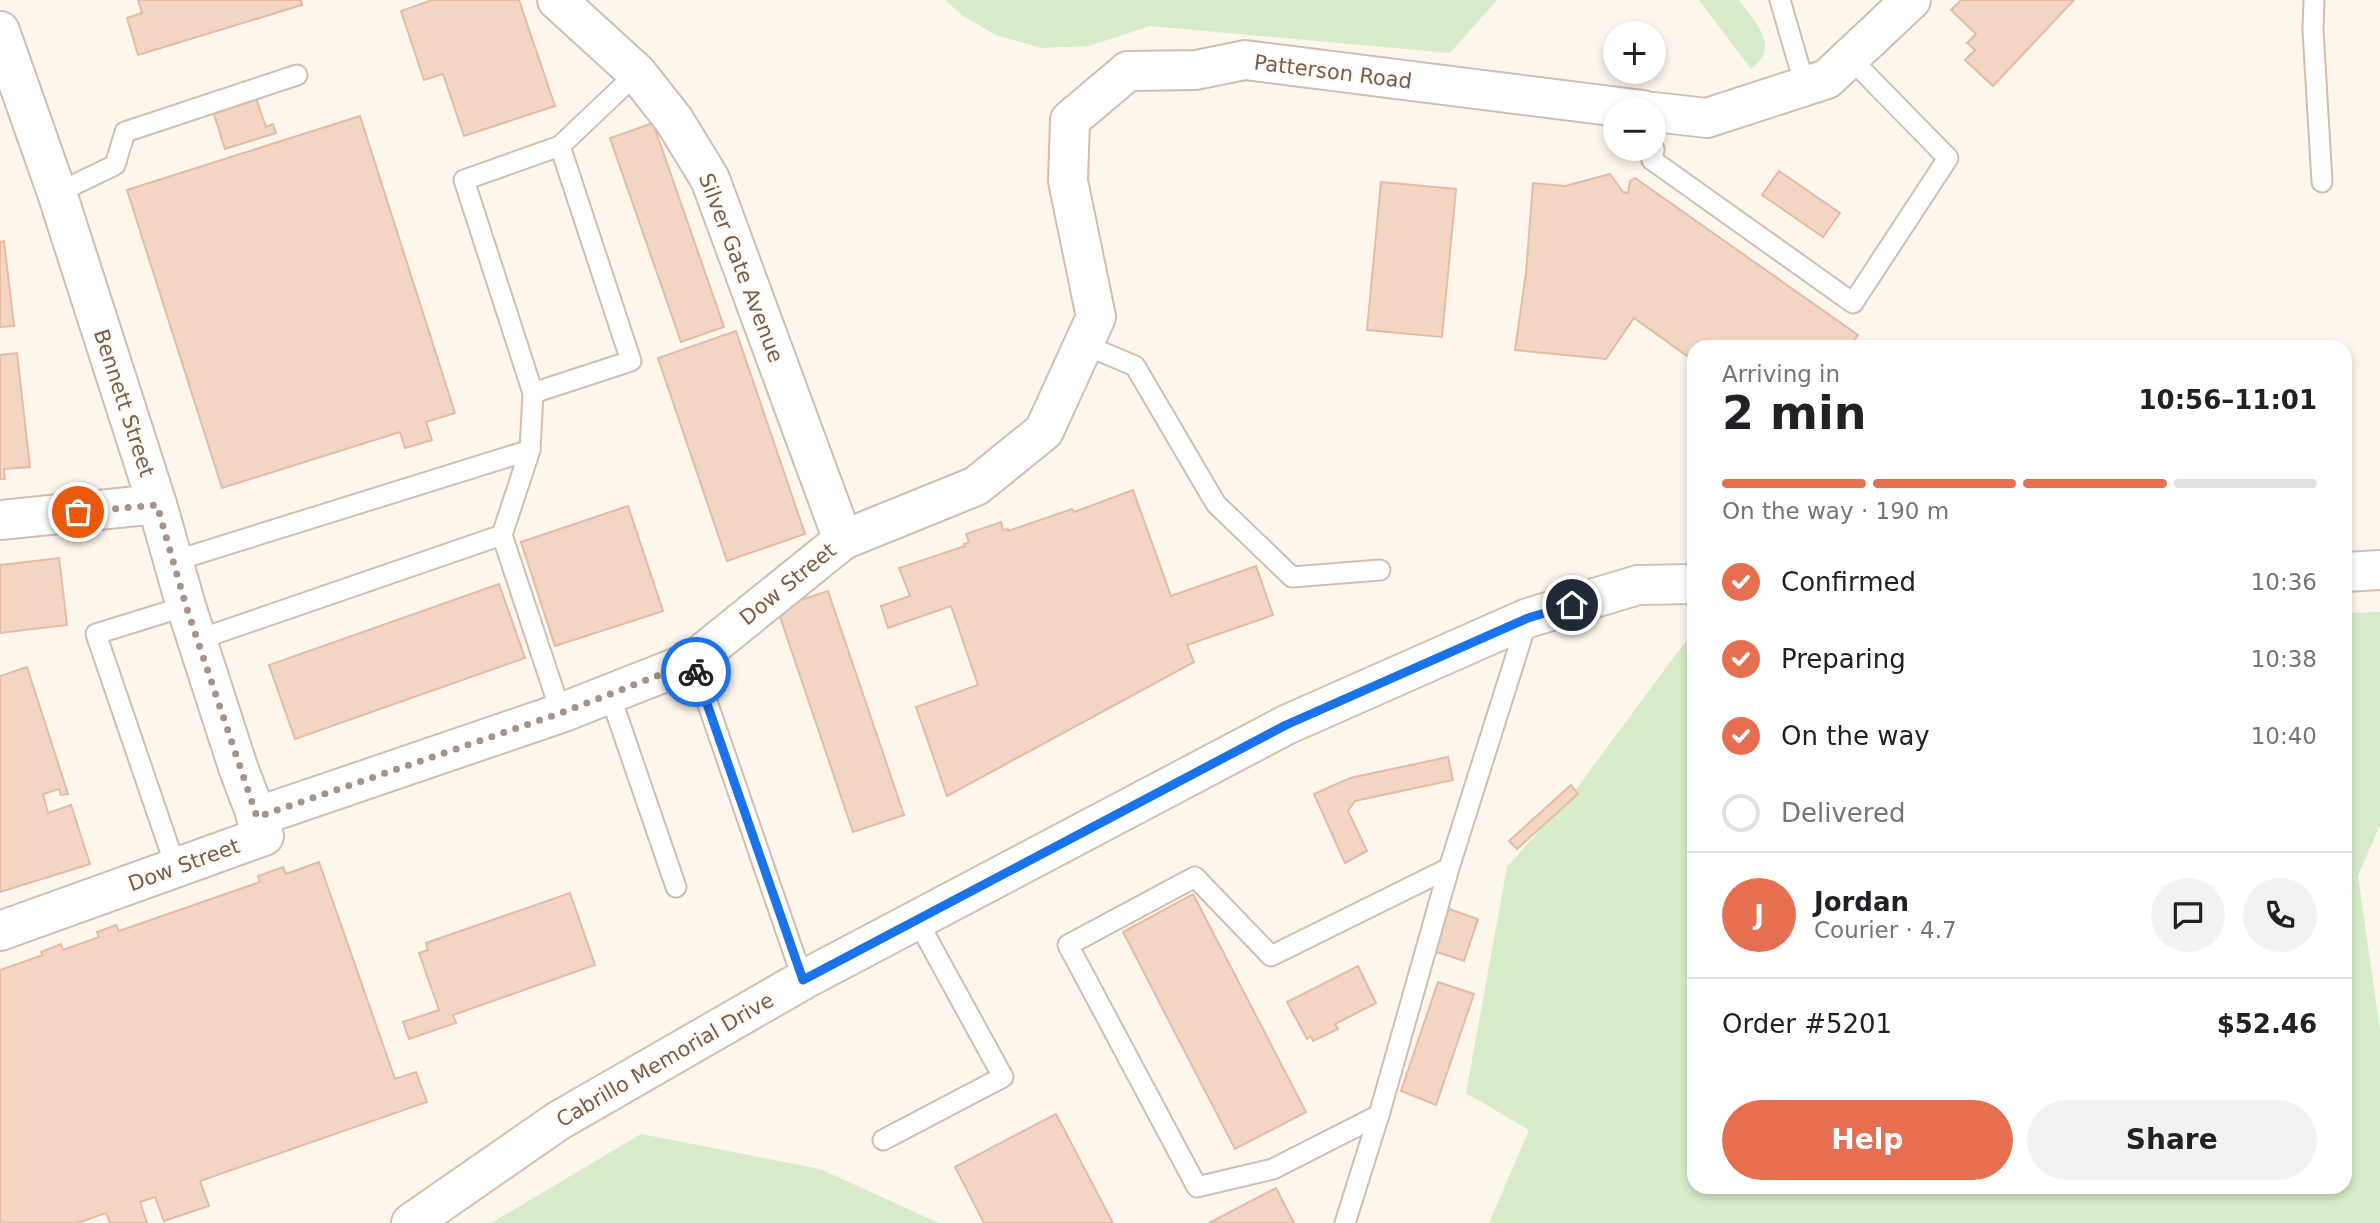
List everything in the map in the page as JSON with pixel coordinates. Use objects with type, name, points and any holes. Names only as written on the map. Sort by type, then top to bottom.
[{"type":"street","name":"Silver Gate Avenue","points":[[557,0],[637,73],[674,120],[710,179],[843,540]]},
{"type":"street","name":"Patterson Road","points":[[1666,124],[1707,118],[1827,79],[1911,0]]},
{"type":"street","name":"Bennett Street","points":[[0,31],[57,193],[157,505],[191,623],[257,817]]},
{"type":"street","name":"Patterson Road","points":[[1089,330],[1068,181],[1070,120],[1128,71],[1196,70],[1245,60],[1603,118]]},
{"type":"street","name":"Dow Street","points":[[0,931],[264,836],[257,817],[561,713],[693,662],[843,540],[976,486],[1044,431],[1089,330]]},
{"type":"street","points":[[0,520],[157,505]]},
{"type":"street","points":[[2352,572],[2380,570]]},
{"type":"street","name":"Cabrillo Memorial Drive","points":[[411,1223],[558,1121],[803,980],[1286,725],[1528,618],[1638,585],[1687,584]]},
{"type":"lane","points":[[1780,0],[1805,86]]},
{"type":"lane","points":[[2314,0],[2322,182]]},
{"type":"lane","points":[[1653,161],[1853,303],[1948,158],[1850,58]]},
{"type":"lane","points":[[561,713],[502,535],[530,450],[533,393],[464,180],[560,146],[637,73]]},
{"type":"lane","points":[[57,193],[115,165],[125,132],[297,75]]},
{"type":"lane","points":[[533,393],[631,361],[560,146]]},
{"type":"lane","points":[[1089,330],[1135,366],[1216,504],[1292,577],[1380,570]]},
{"type":"lane","points":[[174,561],[530,450]]},
{"type":"lane","points":[[176,868],[96,634],[191,623],[502,535]]},
{"type":"lane","points":[[1345,1223],[1379,1115],[1449,867],[1528,618]]},
{"type":"lane","points":[[693,662],[803,980]]},
{"type":"lane","points":[[610,695],[676,887]]},
{"type":"lane","points":[[1379,1115],[1273,1169],[1197,1187],[1068,945],[1195,877],[1271,956],[1449,867]]},
{"type":"lane","points":[[883,1140],[1003,1077],[916,920]]},
{"type":"green space","points":[[945,0],[1497,0],[1450,53],[1150,26],[1089,46],[1041,48],[996,35],[963,16]]},
{"type":"green space","points":[[1699,0],[1739,0],[1752,17],[1763,35],[1765,44],[1760,61],[1751,69]]},
{"type":"green space","points":[[2380,612],[2380,825],[2358,876],[2380,1030],[2380,1223],[1489,1223],[1529,1130],[1466,1093],[1507,867],[1577,788],[1687,641],[1687,1194],[2352,1194],[2352,613]]},
{"type":"green space","points":[[641,1134],[820,1169],[939,1223],[491,1223]]},
{"type":"building","points":[[138,0],[301,0],[302,5],[138,55],[127,18],[142,13]]},
{"type":"building","points":[[432,0],[519,0],[555,106],[464,136],[443,74],[424,80],[401,11]]},
{"type":"building","points":[[1961,0],[2074,0],[1993,86],[1965,60],[1975,50],[1967,43],[1976,34],[1951,10]]},
{"type":"building","points":[[254,92],[266,127],[273,124],[276,133],[225,149],[211,105]]},
{"type":"building","points":[[360,116],[455,413],[426,422],[432,440],[405,448],[400,432],[222,488],[127,190]]},
{"type":"building","points":[[653,123],[724,327],[681,342],[610,138]]},
{"type":"building","points":[[1779,171],[1840,213],[1823,237],[1762,195]]},
{"type":"building","points":[[1610,174],[1623,192],[1628,193],[1630,181],[1635,178],[1858,335],[1854,340],[1687,340],[1687,356],[1634,318],[1606,359],[1515,350],[1526,273],[1533,183],[1565,186]]},
{"type":"building","points":[[1381,182],[1456,189],[1442,337],[1367,330]]},
{"type":"building","points":[[4,241],[14,326],[0,327],[0,242]]},
{"type":"building","points":[[736,331],[805,534],[727,561],[658,358]]},
{"type":"building","points":[[17,353],[30,467],[4,469],[5,479],[0,479],[0,355]]},
{"type":"building","points":[[1133,490],[1171,596],[1256,566],[1273,615],[1187,645],[1194,662],[947,796],[916,707],[978,685],[951,606],[888,628],[881,606],[910,596],[899,568],[965,546],[964,544],[969,542],[966,534],[1001,522],[1003,530],[1008,531],[1072,509],[1074,512]]},
{"type":"building","points":[[628,506],[663,611],[555,646],[521,542]]},
{"type":"building","points":[[59,558],[67,625],[0,633],[0,565]]},
{"type":"building","points":[[499,584],[525,658],[295,739],[269,665]]},
{"type":"building","points":[[828,591],[904,815],[853,832],[777,608]]},
{"type":"building","points":[[27,667],[68,794],[61,795],[59,789],[43,794],[48,813],[71,805],[90,864],[0,892],[0,676]]},
{"type":"building","points":[[1448,757],[1453,780],[1355,801],[1348,811],[1367,851],[1345,863],[1314,794],[1350,778]]},
{"type":"building","points":[[1571,785],[1578,794],[1517,849],[1509,841]]},
{"type":"building","points":[[319,862],[395,1079],[416,1072],[427,1102],[200,1181],[209,1206],[164,1221],[155,1197],[140,1202],[147,1223],[110,1223],[106,1213],[77,1223],[0,1223],[0,970],[43,955],[41,952],[61,944],[63,950],[99,937],[97,932],[116,925],[119,931],[260,882],[258,876],[283,867],[286,874]]},
{"type":"building","points":[[570,893],[595,965],[453,1015],[456,1023],[409,1039],[403,1022],[439,1010],[419,953],[428,950],[426,943]]},
{"type":"building","points":[[1193,894],[1306,1112],[1235,1149],[1123,932]]},
{"type":"building","points":[[1449,909],[1478,919],[1464,961],[1434,951]]},
{"type":"building","points":[[1358,966],[1376,1003],[1335,1024],[1338,1029],[1313,1041],[1311,1036],[1307,1039],[1287,1002]]},
{"type":"building","points":[[1438,982],[1474,994],[1436,1105],[1401,1091]]},
{"type":"building","points":[[1056,1114],[1113,1223],[984,1223],[955,1167]]},
{"type":"building","points":[[1276,1188],[1294,1223],[1209,1223]]},
{"type":"way so far","points":[[78,512],[157,505],[186,606],[257,817],[561,713],[693,662],[696,672]]},
{"type":"route","points":[[696,672],[803,980],[1286,725],[1528,618],[1572,605]]}]
